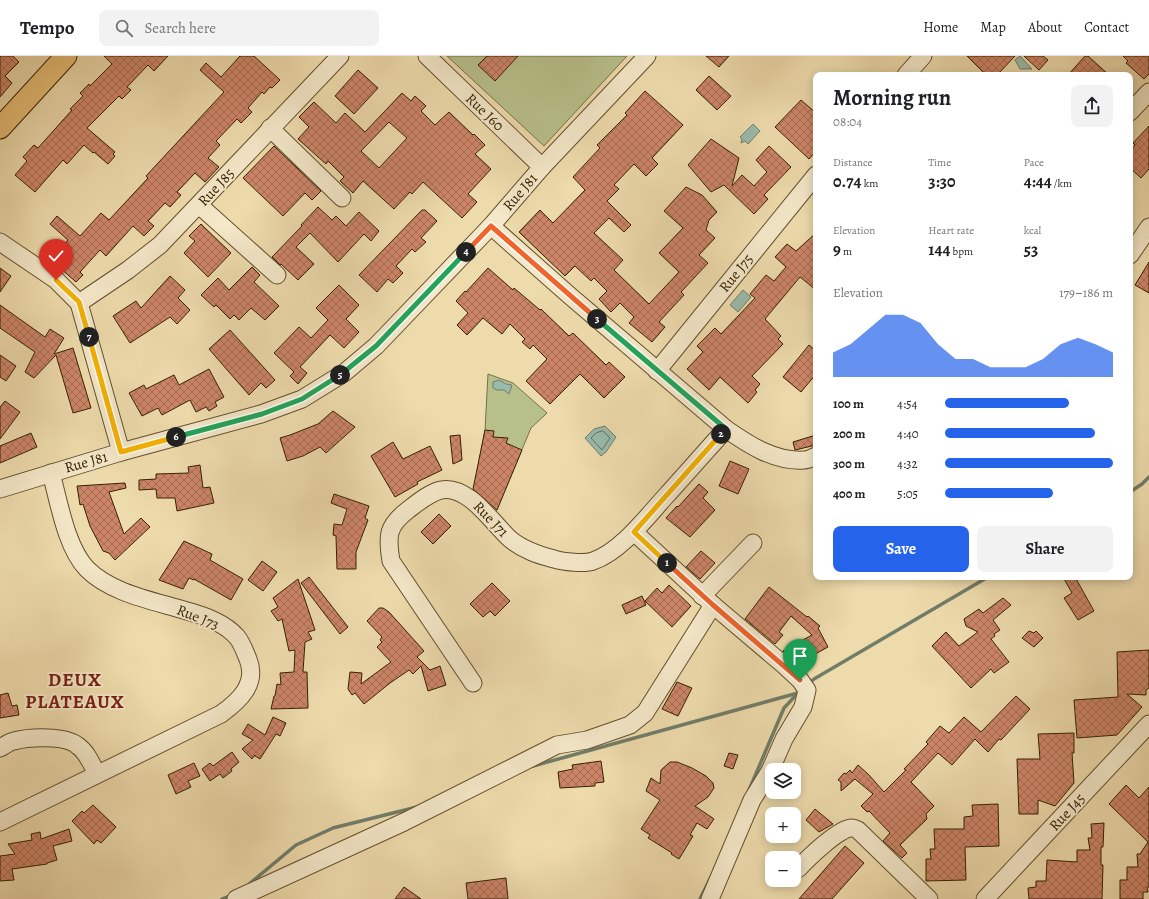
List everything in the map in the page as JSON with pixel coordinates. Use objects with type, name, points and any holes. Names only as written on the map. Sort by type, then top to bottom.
[{"type":"main road","points":[[0,128],[66,56]]},
{"type":"street","name":"Rue J85","points":[[79,302],[128,270],[160,245],[340,56]]},
{"type":"street","name":"Rue J60","points":[[427,56],[542,167]]},
{"type":"street","name":"Rue J81","points":[[0,488],[121,452],[262,414],[302,399],[344,373],[376,346],[491,226],[542,167],[647,56]]},
{"type":"street","points":[[909,72],[923,56]]},
{"type":"street","points":[[1133,109],[1149,92]]},
{"type":"street","points":[[270,128],[342,198]]},
{"type":"street","name":"Rue J75","points":[[657,371],[813,179]]},
{"type":"street","points":[[199,205],[277,276]]},
{"type":"street","points":[[491,226],[569,295],[726,429],[750,446],[777,458],[805,460],[813,457]]},
{"type":"street","points":[[1133,251],[1149,227]]},
{"type":"street","points":[[0,242],[56,280],[79,302],[121,452]]},
{"type":"street","name":"Rue J71","points":[[473,683],[391,561],[388,541],[392,525],[424,498],[442,490],[453,490],[470,498],[511,540],[531,552],[561,562],[592,562],[609,554],[634,532],[726,429]]},
{"type":"street","name":"Rue J73","points":[[0,822],[226,710],[244,694],[249,681],[250,666],[238,638],[225,627],[208,617],[121,590],[103,582],[88,569],[76,555],[69,537],[50,473]]},
{"type":"street","points":[[634,532],[708,601],[785,666],[800,680],[807,690],[803,707],[784,739],[770,771],[752,800],[710,899]]},
{"type":"street","points":[[236,899],[404,822],[557,745],[587,740],[630,725],[645,713],[708,601],[753,543]]},
{"type":"street","name":"Rue J45","points":[[985,899],[1149,724]]},
{"type":"street","points":[[0,748],[12,741],[31,738],[61,739],[78,745],[97,774]]},
{"type":"street","points":[[801,865],[820,847],[845,830],[851,828],[858,830],[929,899]]},
{"type":"green space","points":[[447,56],[627,56],[544,146]]},
{"type":"green space","points":[[488,374],[513,383],[547,413],[531,428],[494,516],[473,493],[485,430]]},
{"type":"water","points":[[1020,56],[1032,69],[1020,69],[1015,60]]},
{"type":"water","points":[[753,124],[760,131],[748,144],[745,141],[741,143],[742,139],[740,137]]},
{"type":"water","points":[[743,290],[751,297],[738,312],[730,305]]},
{"type":"water","points":[[499,380],[506,384],[512,385],[509,394],[504,390],[497,390],[493,388],[493,382]]},
{"type":"water","points":[[605,426],[616,437],[606,452],[601,456],[585,438],[594,429]]},
{"type":"building","points":[[0,56],[13,56],[19,62],[5,76],[12,83],[0,97]]},
{"type":"building","points":[[104,56],[168,56],[154,71],[148,65],[127,87],[131,90],[122,99],[119,96],[87,128],[115,152],[113,154],[115,156],[108,164],[84,145],[67,164],[63,160],[35,192],[15,175],[27,161],[23,157],[34,145],[38,148],[72,110],[70,109],[83,96],[80,93],[89,84],[90,86],[112,64]]},
{"type":"building","points":[[240,56],[254,56],[280,80],[272,88],[270,87],[264,94],[262,92],[248,108],[252,112],[241,123],[237,119],[216,141],[220,145],[208,158],[219,167],[205,182],[195,173],[177,192],[181,195],[170,207],[165,203],[148,221],[154,226],[144,236],[133,226],[106,256],[100,250],[80,272],[83,275],[76,282],[51,260],[68,240],[50,224],[57,216],[80,236],[101,213],[109,220],[148,178],[146,176],[224,92],[200,70],[206,63],[221,77]]},
{"type":"building","points":[[487,56],[518,56],[495,81],[478,65]]},
{"type":"building","points":[[706,56],[729,56],[719,67]]},
{"type":"building","points":[[967,56],[1015,56],[1000,72],[983,72]]},
{"type":"building","points":[[1024,56],[1043,56],[1048,60],[1039,70]]},
{"type":"building","points":[[1085,56],[1088,56],[1106,72],[1071,72]]},
{"type":"building","points":[[1123,56],[1149,56],[1149,74],[1144,79],[1126,63],[1128,61]]},
{"type":"building","points":[[358,70],[378,88],[354,114],[335,96]]},
{"type":"building","points":[[709,76],[731,96],[717,110],[696,90]]},
{"type":"building","points":[[645,91],[683,125],[652,158],[658,164],[646,176],[634,164],[614,185],[619,189],[607,201],[631,225],[624,232],[609,218],[594,233],[623,260],[614,270],[649,304],[679,272],[659,253],[683,228],[664,211],[686,187],[702,195],[717,212],[709,220],[706,230],[715,238],[699,255],[708,263],[681,292],[684,295],[659,322],[665,327],[652,342],[629,323],[634,317],[620,303],[611,312],[599,299],[607,291],[594,278],[591,281],[575,266],[565,276],[519,232],[540,210],[553,223],[585,190],[573,177],[600,148],[597,145],[627,115],[625,113]]},
{"type":"building","points":[[402,93],[411,101],[415,96],[426,106],[421,111],[435,125],[449,112],[485,145],[475,154],[491,169],[468,194],[477,202],[462,218],[423,182],[412,194],[410,192],[394,209],[363,181],[353,193],[340,181],[344,177],[328,161],[326,164],[298,139],[309,127],[299,117],[314,102],[336,123],[345,113],[365,132]],"holes":[[[389,122],[407,138],[379,168],[361,151]]]},
{"type":"building","points":[[801,100],[813,110],[813,154],[809,159],[775,127]]},
{"type":"building","points":[[1149,126],[1149,169],[1141,178],[1133,171],[1133,147],[1135,145],[1133,143]]},
{"type":"building","points":[[711,139],[739,158],[732,186],[742,175],[754,186],[767,172],[756,160],[769,146],[791,167],[764,195],[768,199],[754,214],[724,185],[711,192],[688,165]]},
{"type":"building","points":[[274,146],[321,191],[312,200],[305,193],[283,216],[243,178]]},
{"type":"building","points":[[318,207],[332,220],[336,216],[346,226],[359,212],[379,231],[371,241],[364,234],[338,262],[310,233],[296,247],[314,264],[298,280],[272,257]]},
{"type":"building","points":[[422,210],[425,210],[437,221],[421,238],[426,242],[415,252],[412,249],[396,266],[403,273],[393,283],[388,279],[377,292],[359,275]]},
{"type":"building","points":[[201,224],[231,253],[208,277],[184,253],[195,241],[189,236]]},
{"type":"building","points":[[813,236],[813,288],[800,277],[765,319],[781,336],[778,339],[783,344],[752,376],[760,384],[755,390],[757,392],[748,403],[720,377],[709,390],[687,369],[703,352],[697,346],[715,328],[721,334],[755,298],[750,294],[766,275],[774,281],[786,267],[775,257],[787,244],[796,251]]},
{"type":"building","points":[[1149,262],[1149,293],[1135,285]]},
{"type":"building","points":[[252,267],[260,275],[254,282],[279,306],[265,320],[251,308],[239,320],[234,315],[230,319],[216,305],[214,307],[201,295],[218,278],[229,290]]},
{"type":"building","points":[[0,268],[11,276],[0,292]]},
{"type":"building","points":[[488,268],[513,290],[514,288],[540,310],[541,309],[569,336],[573,333],[606,365],[609,362],[625,377],[604,398],[580,374],[550,404],[526,381],[547,359],[533,345],[530,349],[522,342],[525,339],[510,324],[502,334],[483,318],[467,335],[457,325],[468,313],[456,301]]},
{"type":"building","points":[[170,276],[185,290],[178,298],[190,310],[177,324],[170,317],[130,343],[113,316],[136,301],[141,308]]},
{"type":"building","points":[[339,285],[359,305],[346,319],[359,332],[344,348],[330,335],[300,367],[307,373],[298,384],[290,376],[294,372],[274,353],[299,327],[311,338],[328,320],[316,308]]},
{"type":"building","points":[[0,305],[45,337],[50,329],[64,338],[54,354],[73,348],[91,408],[73,413],[56,355],[34,378],[25,372],[35,352],[0,328]]},
{"type":"building","points":[[230,330],[275,380],[266,388],[261,383],[249,395],[209,349]]},
{"type":"building","points":[[809,345],[813,348],[813,378],[801,392],[783,377]]},
{"type":"building","points":[[0,355],[16,366],[6,381],[0,377]]},
{"type":"building","points":[[209,369],[224,397],[215,402],[217,406],[209,411],[206,407],[196,412],[190,400],[162,415],[158,408],[142,416],[129,393],[144,385],[146,389],[174,375],[179,385]]},
{"type":"building","points":[[5,401],[20,412],[0,439],[0,407]]},
{"type":"building","points":[[333,411],[355,427],[326,453],[320,447],[303,456],[287,461],[280,438],[318,424]]},
{"type":"building","points":[[485,430],[494,431],[493,437],[508,438],[506,443],[522,450],[497,510],[473,489]]},
{"type":"building","points":[[31,433],[37,447],[0,463],[0,446]]},
{"type":"building","points":[[460,435],[462,460],[453,464],[450,436]]},
{"type":"building","points":[[813,436],[813,446],[795,450],[793,442]]},
{"type":"building","points":[[393,442],[403,459],[430,446],[442,470],[417,482],[418,484],[395,497],[371,456]]},
{"type":"building","points":[[730,461],[749,469],[738,494],[719,486]]},
{"type":"building","points":[[200,465],[203,488],[210,487],[214,503],[177,511],[175,498],[157,498],[156,489],[139,490],[139,480],[156,479],[156,474],[189,473],[188,467]]},
{"type":"building","points":[[125,483],[126,488],[109,492],[124,534],[141,518],[150,527],[115,560],[109,553],[103,551],[90,526],[83,504],[80,505],[77,486]]},
{"type":"building","points":[[699,484],[708,492],[703,498],[715,510],[690,537],[666,518]]},
{"type":"building","points":[[334,494],[369,506],[365,518],[368,520],[356,552],[356,569],[337,569],[336,536],[333,535],[334,524],[342,525],[347,509],[331,503]]},
{"type":"building","points":[[439,514],[451,526],[433,544],[421,532]]},
{"type":"building","points":[[184,541],[212,554],[210,560],[243,579],[231,600],[194,579],[189,578],[183,589],[159,580]]},
{"type":"building","points":[[701,551],[715,563],[700,579],[686,567]]},
{"type":"building","points":[[262,561],[277,572],[263,591],[248,580]]},
{"type":"building","points":[[309,577],[348,627],[340,634],[301,583]]},
{"type":"building","points":[[298,579],[315,630],[308,632],[312,639],[305,642],[303,672],[307,672],[308,708],[271,709],[277,684],[281,685],[280,673],[294,672],[295,650],[289,651],[282,619],[278,621],[271,611],[278,607],[273,598]]},
{"type":"building","points":[[1065,580],[1077,580],[1094,611],[1078,620],[1064,598],[1072,593]]},
{"type":"building","points":[[492,583],[510,601],[495,616],[490,611],[483,617],[470,604]]},
{"type":"building","points":[[669,585],[691,606],[672,627],[645,601],[657,588],[662,593]]},
{"type":"building","points":[[769,587],[820,626],[818,628],[828,647],[797,664],[783,651],[812,635],[791,616],[779,632],[783,635],[775,644],[745,619]]},
{"type":"building","points":[[642,596],[646,605],[626,614],[622,605]]},
{"type":"building","points":[[1003,598],[1011,605],[993,620],[1000,630],[994,634],[995,636],[991,639],[1009,662],[994,673],[991,669],[971,688],[932,646],[946,632],[959,646],[978,632],[966,626],[964,619],[979,609],[983,613]]},
{"type":"building","points":[[379,608],[383,608],[389,612],[424,651],[417,657],[430,670],[440,666],[446,685],[428,691],[421,666],[413,674],[409,670],[364,704],[355,693],[352,695],[348,689],[350,672],[362,673],[361,684],[391,662],[377,647],[382,642],[380,640],[382,637],[367,621]]},
{"type":"building","points":[[1029,631],[1034,633],[1036,631],[1043,638],[1034,647],[1022,638]]},
{"type":"building","points":[[1149,650],[1149,688],[1146,690],[1146,695],[1127,694],[1142,707],[1117,735],[1077,738],[1074,700],[1118,697],[1117,652]]},
{"type":"building","points":[[677,682],[692,688],[678,716],[662,709]]},
{"type":"building","points":[[8,693],[12,706],[17,705],[19,715],[0,718],[0,695]]},
{"type":"building","points":[[1016,696],[1030,709],[1001,740],[999,739],[988,752],[975,739],[952,765],[938,753],[911,782],[934,806],[926,814],[927,819],[900,845],[907,853],[902,858],[883,841],[890,833],[869,811],[867,812],[861,806],[873,794],[855,779],[841,791],[841,782],[838,780],[844,773],[846,774],[850,770],[852,773],[858,765],[884,792],[906,770],[904,769],[928,744],[926,742],[940,726],[949,733],[964,717],[981,732]]},
{"type":"building","points":[[273,717],[286,723],[280,736],[276,734],[260,759],[255,755],[252,759],[242,749],[253,740],[242,734],[248,724],[265,735]]},
{"type":"building","points":[[1074,733],[1074,753],[1072,753],[1074,783],[1055,806],[1038,800],[1038,814],[1019,814],[1017,759],[1040,759],[1038,734]]},
{"type":"building","points":[[232,752],[239,762],[231,769],[232,771],[223,778],[220,774],[210,781],[202,769],[210,763],[213,766]]},
{"type":"building","points":[[729,753],[738,755],[733,769],[724,766]]},
{"type":"building","points":[[601,761],[604,782],[595,783],[595,786],[560,788],[558,772],[573,769],[572,765]]},
{"type":"building","points":[[670,762],[677,762],[706,776],[713,783],[714,788],[708,797],[695,806],[714,819],[707,829],[697,823],[690,835],[693,836],[679,859],[648,838],[650,835],[641,829],[660,800],[646,791],[651,778],[660,784],[661,770]]},
{"type":"building","points":[[194,763],[200,776],[188,781],[191,787],[176,794],[168,775]]},
{"type":"building","points":[[1126,785],[1139,798],[1149,787],[1149,887],[1147,887],[1148,892],[1143,892],[1143,899],[1120,899],[1120,880],[1127,880],[1127,867],[1138,867],[1137,854],[1140,854],[1148,842],[1109,804]]},
{"type":"building","points":[[998,804],[999,846],[965,847],[966,880],[926,881],[926,859],[931,859],[930,849],[935,849],[934,829],[964,829],[964,817],[973,816],[972,805]]},
{"type":"building","points":[[93,805],[116,827],[101,843],[97,840],[94,844],[72,821],[82,811],[84,813]]},
{"type":"building","points":[[815,809],[833,824],[819,832],[806,820]]},
{"type":"building","points":[[1104,823],[1103,847],[1101,847],[1101,865],[1103,865],[1102,899],[1029,899],[1028,888],[1036,887],[1036,881],[1046,881],[1047,860],[1077,862],[1077,850],[1090,850],[1088,838],[1092,838],[1091,824]]},
{"type":"building","points":[[69,829],[72,841],[53,846],[57,860],[47,864],[12,869],[14,880],[0,881],[0,856],[15,854],[8,844],[32,840],[31,834],[40,832],[41,839]]},
{"type":"building","points":[[845,846],[864,863],[832,899],[799,899]]},
{"type":"building","points":[[506,878],[508,899],[468,899],[466,883]]},
{"type":"building","points":[[404,887],[421,899],[395,899]]},
{"type":"waterway","points":[[1133,490],[1149,477]]},
{"type":"waterway","points":[[808,684],[814,679],[983,580]]},
{"type":"waterway","points":[[533,766],[798,693]]},
{"type":"waterway","points":[[749,790],[784,708],[798,693]]},
{"type":"waterway","points":[[248,885],[296,845],[333,828],[417,807]]},
{"type":"waterway","points":[[700,899],[711,877]]},
{"type":"waterway","points":[[222,899],[232,895]]},
{"type":"district","name":"DEUX PLATEAUX","points":[[75,690]]},
{"type":"route","points":[[56,280],[79,302],[121,452],[262,414],[302,399],[344,373],[376,346],[491,226],[569,295],[726,429],[634,532],[713,605],[800,680]]}]
